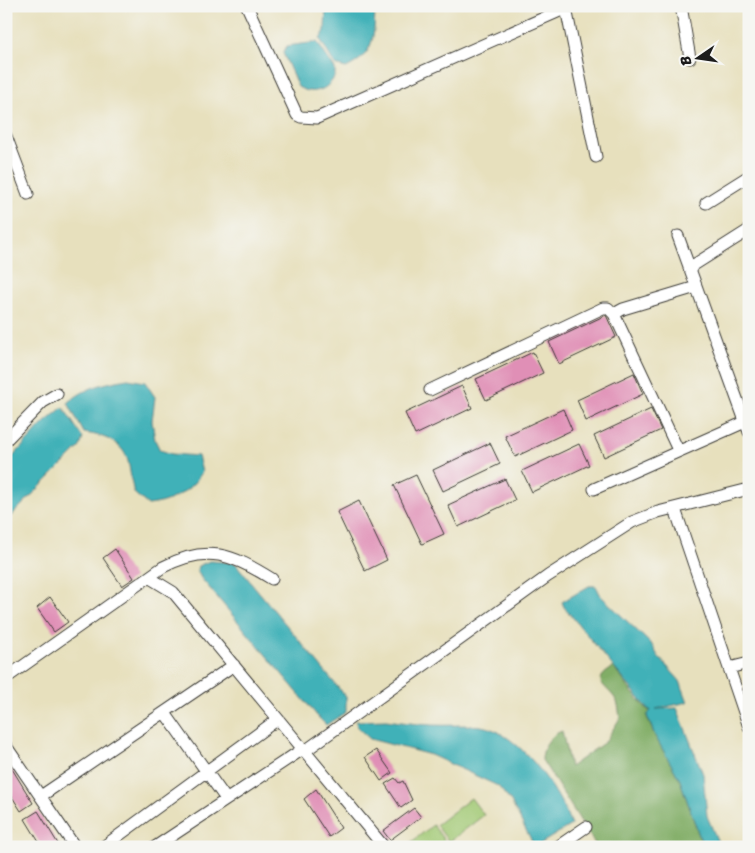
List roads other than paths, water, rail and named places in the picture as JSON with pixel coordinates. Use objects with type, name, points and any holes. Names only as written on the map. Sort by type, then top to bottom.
[{"type":"street","points":[[247,6],[297,115],[308,118],[317,118],[568,7],[596,157]]},
{"type":"street","points":[[680,6],[690,58]]},
{"type":"street","points":[[6,136],[28,194]]},
{"type":"street","points":[[706,203],[749,176]]},
{"type":"street","points":[[689,268],[749,230]]},
{"type":"street","points":[[594,489],[678,450],[747,427],[678,236]]},
{"type":"street","points":[[614,314],[623,308],[696,287]]},
{"type":"street","points":[[430,390],[603,308],[608,308],[614,314],[678,450]]},
{"type":"street","points":[[6,440],[43,402],[56,394]]},
{"type":"street","points":[[155,847],[304,750],[548,576],[632,522],[658,512],[749,489]]},
{"type":"street","points":[[675,509],[749,727]]},
{"type":"street","points":[[6,678],[163,567],[181,558],[214,554],[240,559],[272,579]]},
{"type":"street","points":[[150,578],[174,592],[384,847]]},
{"type":"street","points":[[729,668],[749,662]]},
{"type":"street","points":[[41,796],[234,665]]},
{"type":"street","points":[[165,713],[226,800]]},
{"type":"street","points":[[103,847],[278,719]]},
{"type":"street","points":[[6,746],[75,847]]},
{"type":"street","points":[[557,847],[586,827]]},
{"type":"water","points":[[326,6],[375,6],[373,35],[368,50],[356,63],[346,68],[335,65],[320,39],[325,31]]},
{"type":"water","points":[[317,42],[335,69],[335,75],[325,88],[315,91],[304,90],[298,87],[283,53],[287,46]]},
{"type":"water","points":[[128,379],[145,382],[155,397],[152,421],[155,440],[160,450],[172,454],[198,456],[202,472],[197,479],[179,495],[164,502],[148,505],[134,493],[129,465],[124,452],[115,443],[103,437],[84,433],[68,403],[88,389]]},
{"type":"water","points":[[63,407],[83,438],[80,447],[6,521],[6,464],[44,423]]},
{"type":"water","points":[[210,561],[235,563],[346,697],[346,712],[326,725],[319,718],[201,578],[197,570],[198,566]]},
{"type":"water","points":[[589,586],[596,586],[601,596],[652,645],[658,656],[680,681],[688,702],[656,709],[677,708],[703,774],[707,816],[720,847],[703,847],[680,780],[655,736],[647,716],[651,710],[649,710],[564,607],[562,602]]},
{"type":"water","points":[[386,720],[414,724],[481,726],[510,739],[548,780],[566,811],[571,825],[535,847],[511,802],[498,786],[431,755],[370,739],[357,727],[356,721]]}]
